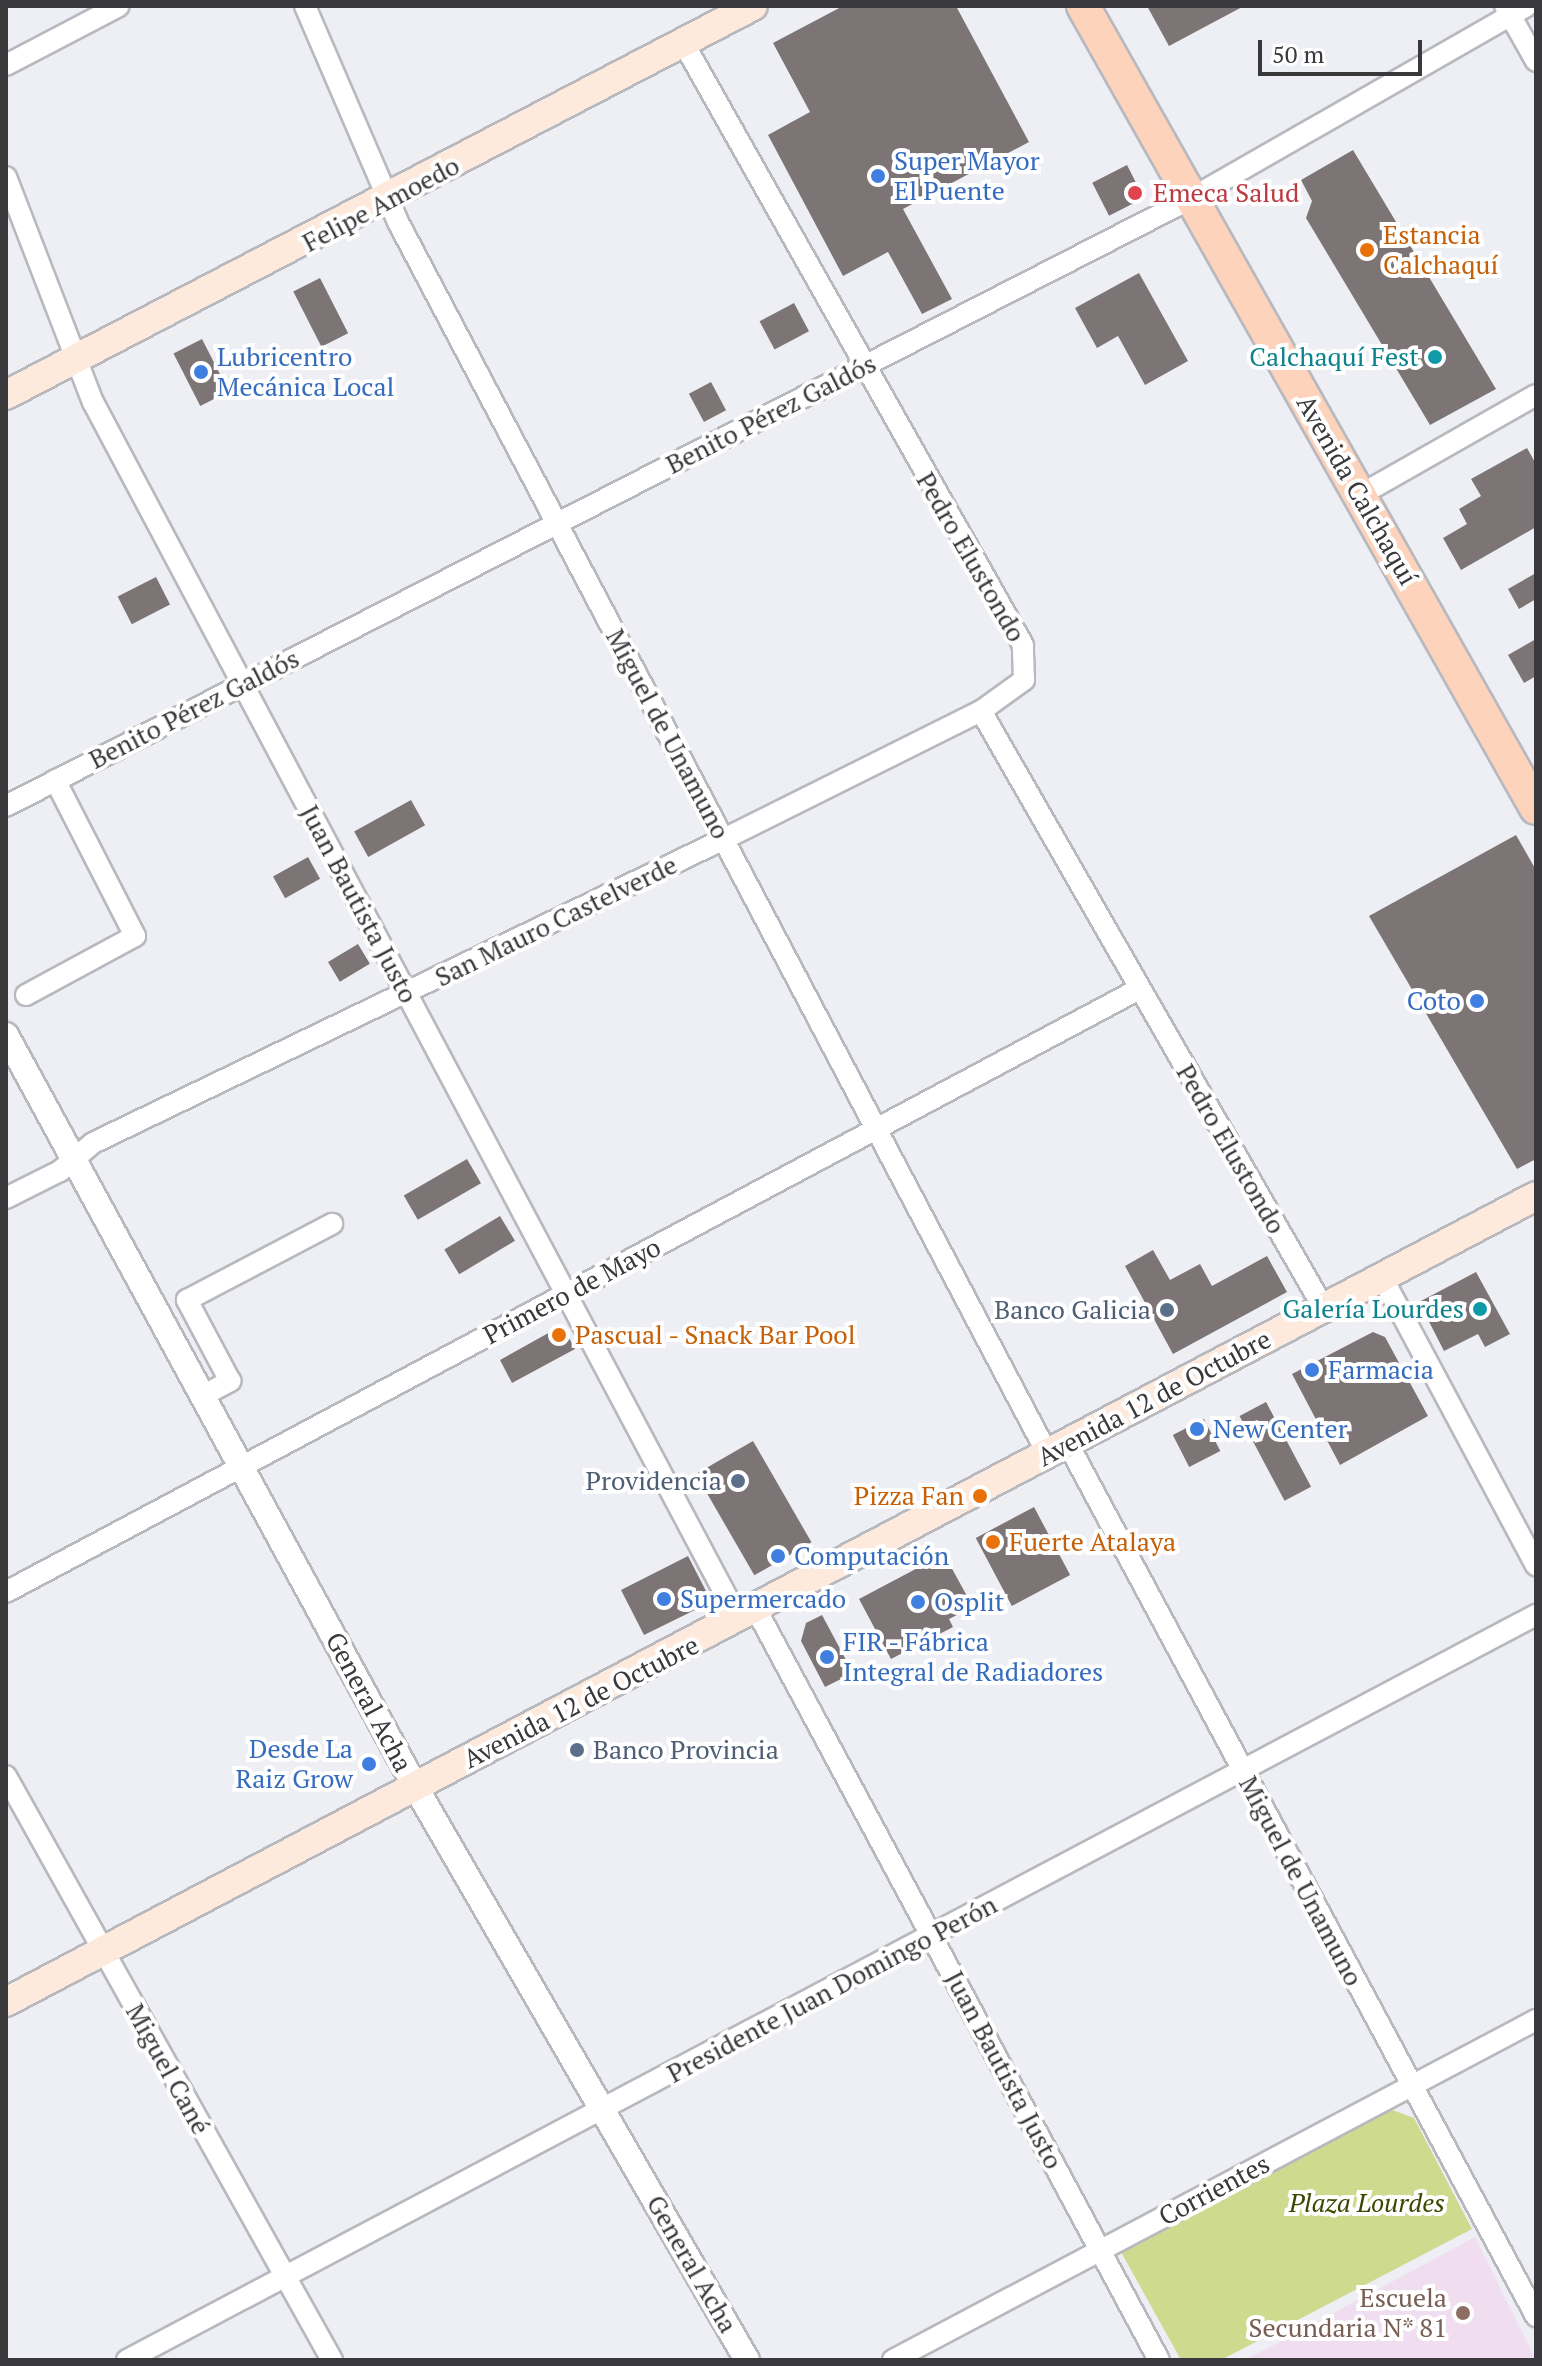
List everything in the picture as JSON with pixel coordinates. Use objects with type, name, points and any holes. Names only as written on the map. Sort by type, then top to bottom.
[{"type":"main road","name":"Felipe Amoedo","points":[[6,395],[390,201],[753,6]]},
{"type":"main road","name":"Avenida Calchaquí","points":[[1083,6],[1534,801]]},
{"type":"main road","name":"Avenida 12 de Octubre","points":[[6,2002],[748,1615],[1536,1196]]},
{"type":"street","points":[[6,65],[119,6]]},
{"type":"street","name":"Miguel de Unamuno","points":[[305,6],[390,201],[556,524],[878,1127],[1058,1450],[1243,1771],[1536,2316]]},
{"type":"street","points":[[1514,9],[1536,61]]},
{"type":"street","name":"Benito Pérez Galdós","points":[[6,806],[1190,199],[1514,9]]},
{"type":"street","name":"Pedro Elustondo","points":[[683,42],[863,368],[1028,657],[1024,680],[981,711],[1323,1307]]},
{"type":"street","name":"Juan Bautista Justo","points":[[6,177],[75,361],[406,994],[567,1294],[932,1936],[1159,2360]]},
{"type":"street","points":[[1360,495],[1536,395]]},
{"type":"street","name":"San Mauro Castelverde","points":[[6,1198],[75,1157],[981,711]]},
{"type":"street","points":[[26,995],[135,936],[55,780]]},
{"type":"street","name":"Primero de Mayo","points":[[6,1592],[241,1464],[1139,989]]},
{"type":"street","name":"General Acha","points":[[6,1035],[416,1788],[747,2360]]},
{"type":"street","points":[[204,1395],[230,1381],[187,1300],[332,1224]]},
{"type":"street","points":[[1382,1277],[1536,1566]]},
{"type":"street","name":"Presidente Juan Domingo Perón","points":[[127,2360],[605,2111],[1536,1615]]},
{"type":"street","name":"Miguel Cané","points":[[6,1776],[332,2360]]},
{"type":"street","name":"Corrientes","points":[[893,2360],[1536,2020]]},
{"type":"shaded area","name":"Escuela Secundaria N* 81","points":[[1475,2237],[1536,2360],[1245,2360],[1371,2293]]},
{"type":"green space","name":"Plaza Lourdes","points":[[1390,2109],[1414,2118],[1472,2229],[1221,2360],[1181,2360],[1121,2252]]},
{"type":"building","name":"Super Mayor El Puente","points":[[843,6],[956,6],[1029,142],[903,209],[952,299],[922,314],[888,252],[843,276],[768,135],[810,112],[773,43]]},
{"type":"building","points":[[1147,6],[1244,6],[1169,46]]},
{"type":"building","points":[[1353,150],[1496,389],[1430,425],[1306,218],[1312,201],[1301,180]]},
{"type":"building","points":[[1127,165],[1144,198],[1109,216],[1092,183]]},
{"type":"building","points":[[1139,273],[1188,361],[1145,385],[1118,336],[1097,348],[1075,308]]},
{"type":"building","points":[[320,278],[348,333],[321,347],[293,292]]},
{"type":"building","points":[[794,303],[809,331],[775,350],[760,321]]},
{"type":"building","name":"Lubricentro Mecánica Local","points":[[202,339],[229,392],[200,406],[173,354]]},
{"type":"building","points":[[711,382],[726,410],[704,422],[689,394]]},
{"type":"building","points":[[1527,448],[1536,464],[1536,527],[1461,570],[1443,538],[1467,524],[1459,509],[1481,496],[1471,479]]},
{"type":"building","points":[[1536,573],[1536,599],[1519,609],[1508,589]]},
{"type":"building","points":[[156,577],[170,605],[132,624],[118,597]]},
{"type":"building","points":[[1536,639],[1536,676],[1524,683],[1508,655]]},
{"type":"building","points":[[411,800],[425,825],[368,857],[354,832]]},
{"type":"building","name":"Coto","points":[[1516,835],[1536,870],[1536,1159],[1517,1169],[1369,916]]},
{"type":"building","points":[[308,857],[320,879],[285,898],[273,876]]},
{"type":"building","points":[[358,944],[370,964],[340,982],[328,962]]},
{"type":"building","points":[[467,1159],[481,1183],[418,1220],[404,1196]]},
{"type":"building","points":[[500,1216],[515,1241],[459,1274],[444,1249]]},
{"type":"building","points":[[1153,1250],[1170,1280],[1200,1264],[1212,1286],[1267,1256],[1287,1292],[1173,1354],[1125,1266]]},
{"type":"building","points":[[1476,1272],[1510,1334],[1485,1347],[1478,1334],[1444,1351],[1419,1302]]},
{"type":"building","points":[[552,1331],[567,1334],[575,1349],[512,1383],[500,1360]]},
{"type":"building","points":[[1373,1332],[1385,1337],[1428,1416],[1340,1465],[1292,1374]]},
{"type":"building","points":[[1266,1402],[1311,1487],[1285,1501],[1240,1416]]},
{"type":"building","points":[[1204,1419],[1220,1451],[1189,1467],[1173,1435]]},
{"type":"building","points":[[753,1441],[812,1542],[754,1575],[696,1474]]},
{"type":"building","points":[[1034,1507],[1070,1575],[1012,1606],[976,1538]]},
{"type":"building","points":[[944,1554],[973,1607],[949,1619],[953,1627],[891,1659],[859,1599]]},
{"type":"building","name":"Supermercado","points":[[688,1556],[706,1591],[699,1608],[644,1635],[621,1590]]},
{"type":"building","name":"FIR - Fábrica Integral de Radiadores","points":[[822,1615],[853,1673],[825,1687],[801,1641],[806,1623]]},
{"type":"place","name":"Super Mayor El Puente","points":[[878,176]]},
{"type":"place","name":"Emeca Salud","points":[[1135,193]]},
{"type":"place","name":"Estancia Calchaquí","points":[[1367,250]]},
{"type":"place","name":"Calchaquí Fest","points":[[1435,357]]},
{"type":"place","name":"Lubricentro Mecánica Local","points":[[201,372]]},
{"type":"place","name":"Coto","points":[[1477,1001]]},
{"type":"place","name":"Galería Lourdes","points":[[1480,1309]]},
{"type":"place","name":"Banco Galicia","points":[[1167,1310]]},
{"type":"place","name":"Pascual - Snack Bar Pool","points":[[559,1335]]},
{"type":"place","name":"Farmacia","points":[[1312,1370]]},
{"type":"place","name":"New Center","points":[[1197,1429]]},
{"type":"place","name":"Providencia","points":[[738,1481]]},
{"type":"place","name":"Pizza Fan","points":[[980,1496]]},
{"type":"place","name":"Fuerte Atalaya","points":[[993,1542]]},
{"type":"place","name":"Computación","points":[[778,1556]]},
{"type":"place","name":"Supermercado","points":[[664,1599]]},
{"type":"place","name":"Osplit","points":[[918,1602]]},
{"type":"place","name":"FIR - Fábrica Integral de Radiadores","points":[[827,1657]]},
{"type":"place","name":"Banco Provincia","points":[[577,1750]]},
{"type":"place","name":"Desde La Raiz Grow","points":[[369,1764]]},
{"type":"place","name":"Escuela Secundaria N* 81","points":[[1463,2313]]}]
